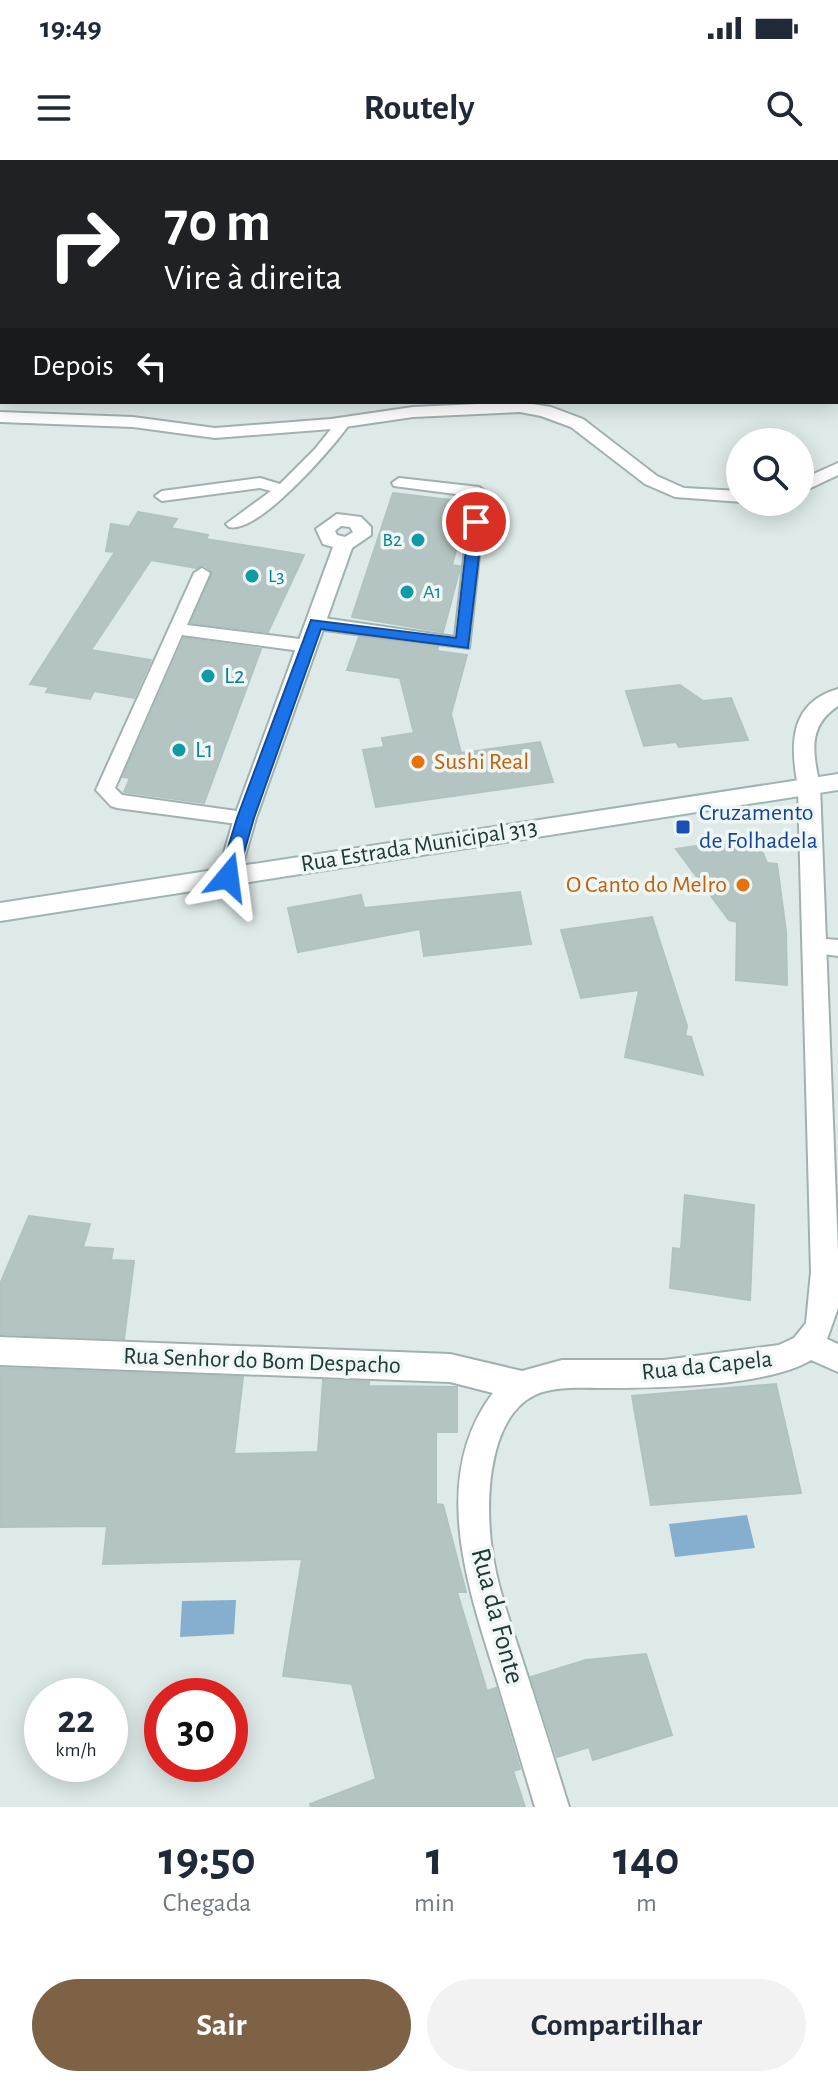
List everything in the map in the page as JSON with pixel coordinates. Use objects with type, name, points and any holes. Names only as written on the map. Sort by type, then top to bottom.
[{"type":"street","points":[[0,417],[133,422],[215,433],[439,410],[520,407],[545,411],[577,423],[651,480],[681,493],[726,496]]},
{"type":"street","points":[[814,480],[838,468]]},
{"type":"street","points":[[228,877],[245,818],[344,543]]},
{"type":"street","points":[[838,696],[823,705],[808,721],[802,735],[826,947],[825,1296],[820,1327],[808,1345],[838,1358]]},
{"type":"street","name":"Rua Estrada Municipal 313","points":[[0,912],[838,782]]},
{"type":"street","name":"Rua da Capela","points":[[522,1386],[545,1377],[664,1374],[771,1361],[790,1356],[808,1345]]},
{"type":"street","name":"Rua Senhor do Bom Despacho","points":[[0,1351],[450,1368],[522,1386]]},
{"type":"street","name":"Rua da Fonte","points":[[522,1386],[504,1402],[487,1433],[474,1521],[486,1595],[552,1807]]},
{"type":"lane","points":[[234,524],[285,490],[324,450],[344,422]]},
{"type":"lane","points":[[162,496],[260,483],[285,490]]},
{"type":"lane","points":[[316,623],[463,644],[479,492],[399,483]]},
{"type":"lane","points":[[202,573],[105,790],[117,801],[245,818]]},
{"type":"lane","points":[[177,629],[308,646]]},
{"type":"water","points":[[747,1515],[755,1548],[675,1557],[669,1524]]},
{"type":"water","points":[[236,1600],[234,1634],[180,1637],[182,1601]]},
{"type":"building","points":[[393,493],[460,501],[453,524],[463,525],[452,565],[460,566],[443,632],[352,617]]},
{"type":"building","points":[[138,512],[177,519],[171,528],[208,535],[206,539],[304,555],[268,632],[191,623],[213,572],[204,565],[196,568],[151,560],[91,650],[151,660],[134,698],[94,691],[90,699],[46,692],[49,687],[30,684],[115,552],[106,551],[111,524],[129,527]]},
{"type":"building","points":[[359,637],[438,647],[437,651],[467,655],[451,714],[461,753],[540,742],[553,782],[376,807],[363,750],[384,747],[382,738],[414,733],[400,678],[347,670]]},
{"type":"building","points":[[184,638],[261,649],[204,803],[124,792],[130,778],[123,777]]},
{"type":"building","points":[[680,685],[703,701],[731,698],[748,740],[679,747],[676,742],[644,746],[626,691]]},
{"type":"building","points":[[756,837],[767,863],[777,864],[786,931],[787,985],[736,980],[737,922],[729,920],[676,849]]},
{"type":"building","points":[[520,892],[531,944],[424,956],[420,929],[298,952],[288,908],[361,895],[364,908]]},
{"type":"building","points":[[652,917],[687,1026],[685,1036],[691,1037],[703,1075],[625,1057],[639,990],[581,998],[561,930]]},
{"type":"building","points":[[685,1195],[754,1205],[750,1300],[670,1288],[673,1248],[681,1249]]},
{"type":"building","points":[[29,1216],[90,1224],[83,1247],[113,1249],[111,1260],[134,1261],[124,1339],[0,1334],[0,1284]]},
{"type":"building","points":[[0,1368],[243,1377],[234,1454],[318,1452],[323,1380],[369,1382],[369,1386],[457,1387],[457,1432],[436,1432],[436,1504],[443,1505],[466,1592],[457,1592],[487,1691],[496,1688],[520,1769],[513,1771],[525,1807],[311,1807],[310,1804],[376,1779],[352,1684],[283,1676],[302,1559],[103,1564],[107,1526],[0,1527]]},
{"type":"building","points":[[776,1384],[801,1493],[651,1505],[632,1396]]},
{"type":"building","points":[[646,1654],[672,1735],[593,1760],[589,1747],[557,1757],[531,1677],[586,1660]]},
{"type":"place","name":"B2","points":[[418,540]]},
{"type":"place","name":"L3","points":[[252,576]]},
{"type":"place","name":"A1","points":[[407,592]]},
{"type":"place","name":"L2","points":[[208,676]]},
{"type":"place","name":"L1","points":[[179,750]]},
{"type":"place","name":"Sushi Real","points":[[418,762]]},
{"type":"place","name":"Cruzamento de Folhadela","points":[[683,827]]},
{"type":"place","name":"O Canto do Melro","points":[[743,885]]},
{"type":"route","points":[[228,877],[245,818],[316,623],[463,644],[476,522]]}]
